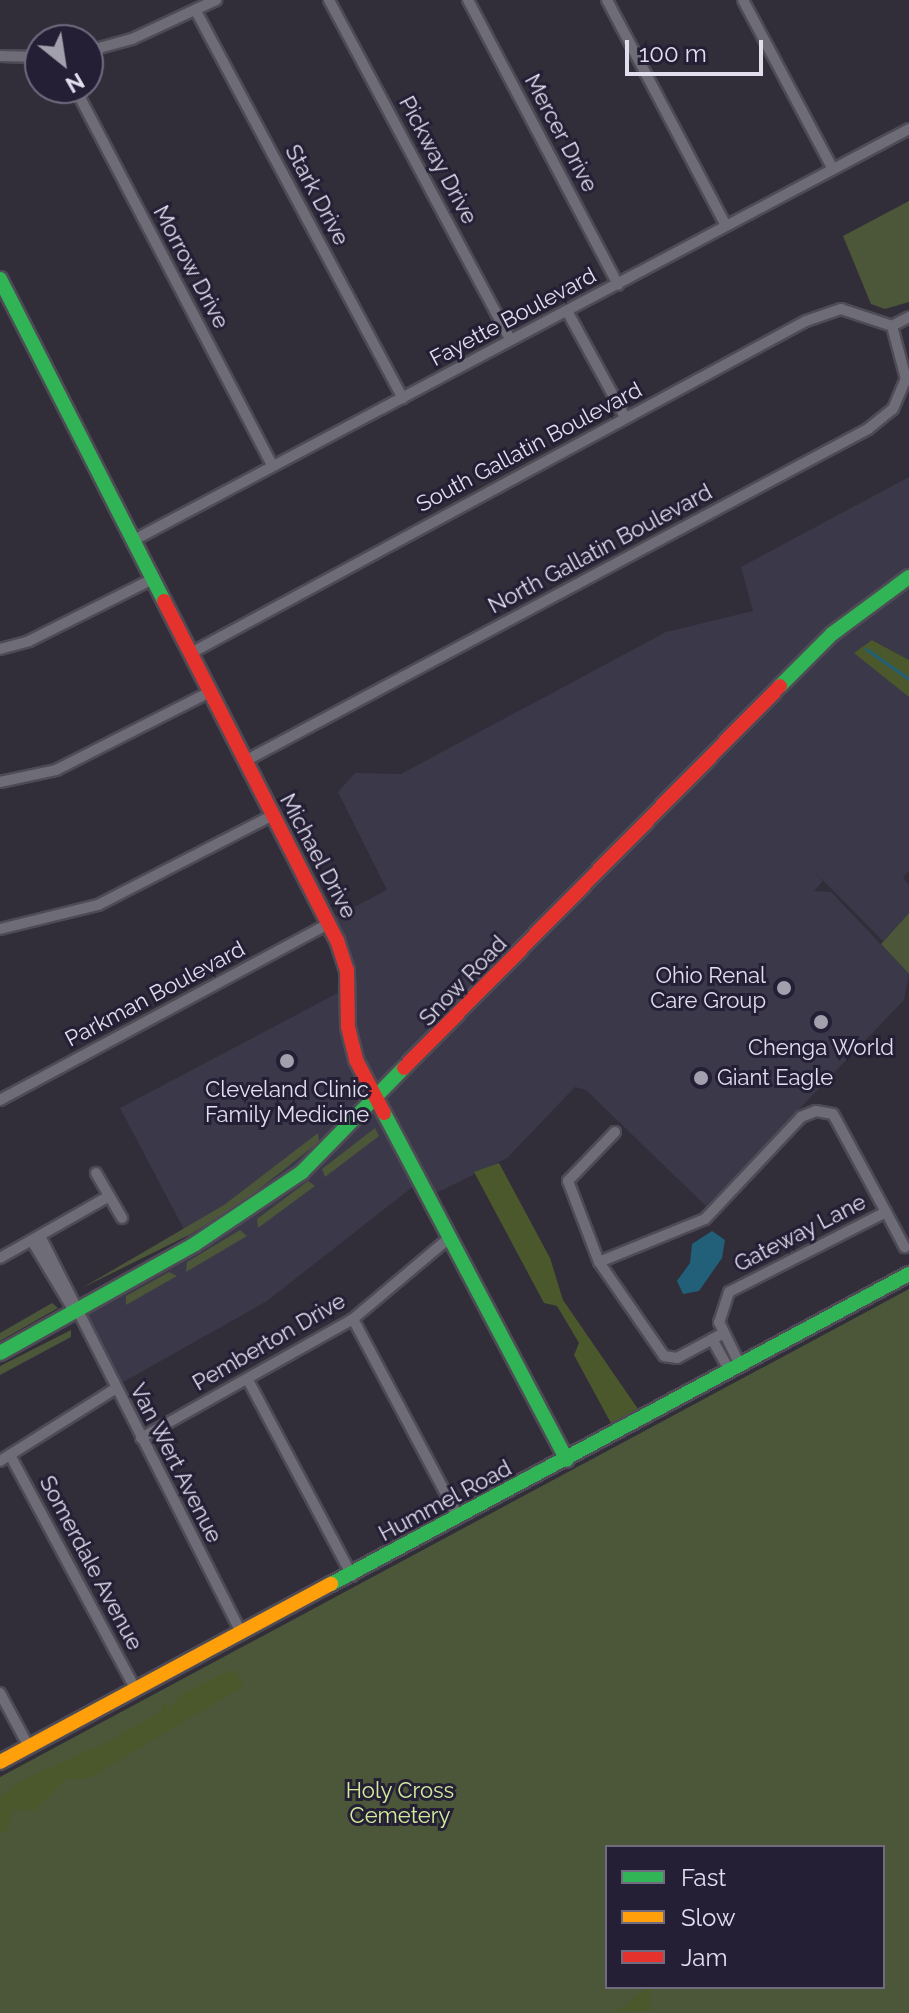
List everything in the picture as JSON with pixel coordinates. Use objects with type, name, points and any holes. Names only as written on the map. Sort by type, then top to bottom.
[{"type":"street","points":[[104,47],[132,39],[216,0]]},
{"type":"street","name":"Pickway Drive","points":[[329,0],[510,339]]},
{"type":"street","name":"Mercer Drive","points":[[468,0],[618,285]]},
{"type":"street","points":[[607,0],[726,226]]},
{"type":"street","points":[[743,0],[833,169]]},
{"type":"street","name":"Stark Drive","points":[[196,11],[403,398]]},
{"type":"street","points":[[0,56],[24,57]]},
{"type":"street","name":"Morrow Drive","points":[[83,104],[272,465]]},
{"type":"street","name":"Fayette Boulevard","points":[[134,540],[909,129]]},
{"type":"street","name":"Michael Drive","points":[[0,279],[328,924],[347,970],[348,1027],[356,1060],[567,1460]]},
{"type":"street","name":"South Gallatin Boulevard","points":[[191,653],[806,321],[841,309],[892,326]]},
{"type":"street","points":[[567,311],[625,417]]},
{"type":"street","points":[[892,326],[909,317]]},
{"type":"street","name":"North Gallatin Boulevard","points":[[245,761],[868,429],[893,409],[906,379],[892,326]]},
{"type":"street","name":"Snow Road","points":[[0,1353],[270,1196],[376,1101],[832,634],[909,577]]},
{"type":"street","points":[[0,649],[29,641],[153,579]]},
{"type":"street","points":[[0,782],[56,770],[210,692]]},
{"type":"street","points":[[0,929],[98,905],[271,816]]},
{"type":"street","name":"Parkman Boulevard","points":[[0,1100],[328,924]]},
{"type":"street","name":"Gateway Lane","points":[[599,1262],[705,1219],[801,1117],[816,1111],[833,1114],[905,1247]]},
{"type":"street","points":[[615,1132],[568,1181],[599,1262],[664,1356],[677,1358],[717,1337],[735,1368]]},
{"type":"street","points":[[96,1173],[122,1218]]},
{"type":"street","points":[[0,1258],[109,1196]]},
{"type":"street","name":"Gateway Lane","points":[[717,1337],[719,1313],[741,1282],[886,1212]]},
{"type":"street","name":"Van Wert Avenue","points":[[36,1239],[242,1634]]},
{"type":"street","name":"Pemberton Drive","points":[[141,1438],[353,1319],[448,1239]]},
{"type":"street","name":"Hummel Road","points":[[0,1762],[352,1576],[909,1274]]},
{"type":"street","points":[[353,1319],[459,1518]]},
{"type":"street","points":[[248,1380],[352,1576]]},
{"type":"street","points":[[5,1458],[115,1389]]},
{"type":"street","name":"Somerdale Avenue","points":[[5,1458],[136,1690]]},
{"type":"street","points":[[0,1693],[29,1747]]},
{"type":"shaded area","points":[[909,477],[909,660],[873,640],[890,675],[909,696],[909,871],[903,877],[909,885],[909,913],[883,941],[807,864],[823,881],[814,891],[831,892],[909,974],[904,1000],[706,1206],[586,1090],[575,1087],[507,1158],[424,1199],[415,1185],[267,1301],[118,1385],[73,1301],[188,1237],[120,1108],[353,985],[331,919],[387,890],[338,792],[355,773],[401,774],[666,632],[753,611],[741,567]]},
{"type":"green space","points":[[909,201],[909,302],[885,309],[871,304],[843,236]]},
{"type":"green space","points":[[872,640],[909,660],[909,697],[854,653]]},
{"type":"green space","points":[[909,913],[909,974],[881,944]]},
{"type":"green space","points":[[375,1128],[379,1136],[325,1177],[322,1169]]},
{"type":"green space","points":[[318,1133],[319,1142],[245,1200],[191,1234],[82,1288],[224,1205]]},
{"type":"green space","points":[[499,1163],[550,1258],[563,1300],[640,1412],[613,1427],[574,1355],[579,1343],[557,1306],[544,1303],[474,1172]]},
{"type":"green space","points":[[308,1181],[315,1186],[258,1228],[257,1219]]},
{"type":"green space","points":[[240,1230],[247,1236],[186,1272],[187,1262]]},
{"type":"green space","points":[[169,1272],[177,1276],[126,1305],[126,1296]]},
{"type":"green space","name":"Holy Cross Cemetery","points":[[909,1289],[909,2013],[0,2013],[0,1777]]},
{"type":"green space","points":[[52,1303],[58,1308],[0,1341],[0,1333]]},
{"type":"green space","points":[[71,1330],[71,1337],[0,1375],[0,1366]]},
{"type":"green space","points":[[228,1671],[236,1671],[244,1686],[89,1778],[67,1779],[35,1811],[14,1809],[7,1831],[0,1834],[0,1798],[16,1783],[107,1742],[162,1711],[163,1702],[171,1708],[179,1696]]},
{"type":"green space","points":[[645,1989],[650,1989],[651,2009],[617,2013]]},
{"type":"water","points":[[712,1231],[725,1240],[722,1258],[699,1291],[683,1294],[677,1281],[690,1263],[692,1244]]},
{"type":"waterway","points":[[866,649],[909,679]]},
{"type":"traffic: fast","points":[[0,279],[164,601]]},
{"type":"traffic: fast","points":[[780,686],[832,634],[909,577]]},
{"type":"traffic: fast","points":[[0,1353],[195,1244],[302,1172],[404,1068]]},
{"type":"traffic: fast","points":[[384,1113],[567,1460]]},
{"type":"traffic: fast","points":[[331,1584],[909,1274]]},
{"type":"traffic: slow","points":[[0,1762],[331,1584]]},
{"type":"traffic: jam","points":[[164,601],[337,940],[347,970],[348,1027],[356,1060],[384,1113]]},
{"type":"traffic: jam","points":[[404,1068],[780,686]]},
{"type":"place","name":"Ohio Renal Care Group","points":[[784,988]]},
{"type":"place","name":"Chenga World","points":[[821,1022]]},
{"type":"place","name":"Cleveland Clinic Family Medicine","points":[[287,1061]]},
{"type":"place","name":"Giant Eagle","points":[[701,1078]]}]
